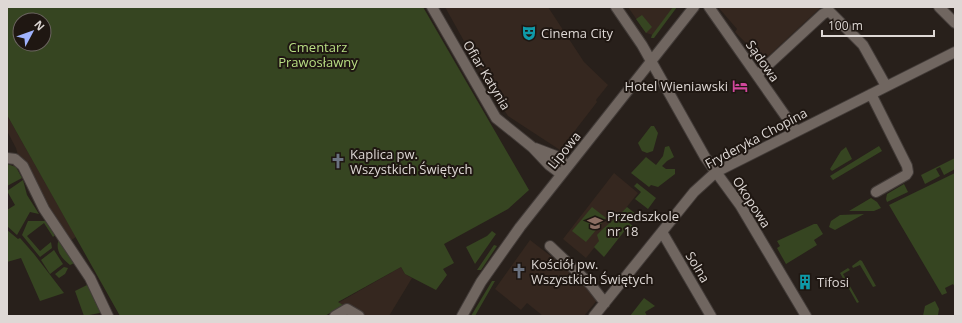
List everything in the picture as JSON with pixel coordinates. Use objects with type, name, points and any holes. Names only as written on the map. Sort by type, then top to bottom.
[{"type":"street","name":"Ofiar Katynia","points":[[432,7],[496,118],[532,147],[549,165],[561,174]]},
{"type":"street","name":"Okopowa","points":[[616,7],[651,62],[705,157],[740,205],[806,316]]},
{"type":"street","name":"Lipowa","points":[[462,316],[475,292],[499,256],[561,174],[694,7]]},
{"type":"street","name":"Sądowa","points":[[709,7],[796,131]]},
{"type":"street","points":[[939,7],[955,23]]},
{"type":"street","points":[[757,75],[823,14],[829,11],[863,45],[886,86]]},
{"type":"street","name":"Fryderyka Chopina","points":[[601,311],[694,192],[716,172],[955,52]]},
{"type":"street","points":[[872,94],[907,166],[908,172],[906,175],[876,192]]},
{"type":"street","name":"Ofiar Katynia","points":[[532,147],[556,156],[568,166]]},
{"type":"street","points":[[7,158],[15,159],[23,166],[44,209],[90,278],[108,316]]},
{"type":"street","name":"Solna","points":[[662,232],[712,316]]},
{"type":"street","points":[[550,246],[591,285],[601,311]]},
{"type":"street","points":[[335,316],[347,309],[359,316]]},
{"type":"shaded area","points":[[445,7],[548,7],[584,62],[608,85],[596,100],[597,102],[560,150],[508,116],[493,93]]},
{"type":"shaded area","points":[[628,7],[674,7],[653,35],[646,33]]},
{"type":"shaded area","points":[[718,7],[821,7],[761,63],[749,51],[752,49],[735,32],[737,29]]},
{"type":"shaded area","points":[[7,115],[76,237],[68,242],[19,159],[16,148],[7,131]]},
{"type":"shaded area","name":"Przedszkole nr 18","points":[[614,173],[638,193],[586,258],[563,239]]},
{"type":"shaded area","points":[[530,240],[583,281],[598,299],[584,316],[543,316],[527,303],[521,310],[495,289]]},
{"type":"shaded area","points":[[401,267],[405,274],[412,278],[389,316],[362,316],[338,303]]},
{"type":"green space","name":"Cmentarz Prawosławny","points":[[7,7],[423,7],[529,190],[508,209],[444,244],[454,263],[443,269],[447,275],[436,290],[405,274],[401,267],[338,302],[343,305],[325,316],[120,316],[7,115]]},
{"type":"green space","points":[[673,7],[677,7],[654,38],[651,38],[652,35]]},
{"type":"green space","points":[[642,15],[652,27],[646,33],[636,19]]},
{"type":"green space","points":[[651,126],[654,126],[658,133],[653,151],[647,153],[642,151],[638,143]]},
{"type":"green space","points":[[669,146],[674,157],[662,166],[666,169],[675,169],[675,174],[658,187],[651,185],[649,187],[631,173],[646,157],[656,165],[663,156],[665,147]]},
{"type":"green space","points":[[879,146],[882,151],[833,180],[830,176]]},
{"type":"green space","points":[[846,147],[852,159],[832,171],[830,169],[841,151]]},
{"type":"green space","points":[[955,158],[955,169],[944,175],[940,167],[936,169],[940,176],[925,184],[921,175]]},
{"type":"green space","points":[[7,164],[16,167],[22,178],[7,186]]},
{"type":"green space","points":[[955,173],[955,287],[953,284],[945,288],[947,293],[942,295],[889,205]]},
{"type":"green space","points":[[23,180],[27,195],[39,214],[30,212],[17,235],[7,226],[7,210],[15,205],[7,191]]},
{"type":"green space","points":[[637,183],[656,198],[648,209],[635,199],[641,192],[634,186]]},
{"type":"green space","points":[[904,184],[908,192],[887,202],[887,194]]},
{"type":"green space","points":[[871,198],[877,202],[881,208],[874,211],[849,211]]},
{"type":"green space","points":[[592,207],[606,218],[586,242],[572,231]]},
{"type":"green space","points":[[627,207],[637,215],[630,220],[629,223],[633,226],[629,231],[626,229],[604,257],[594,247],[599,241],[597,235]]},
{"type":"green space","points":[[864,214],[835,230],[829,227],[831,221],[840,215]]},
{"type":"green space","points":[[28,221],[49,221],[57,233],[53,237],[44,223],[27,236],[40,251],[51,242],[52,248],[40,257],[22,235]]},
{"type":"green space","points":[[817,224],[823,234],[814,240],[817,245],[786,264],[777,248],[780,246],[777,241]]},
{"type":"green space","points":[[7,230],[18,239],[20,238],[64,293],[40,301],[21,258],[7,262]]},
{"type":"green space","points":[[492,231],[496,234],[475,264],[466,247],[487,236]]},
{"type":"green space","points":[[60,237],[77,262],[70,265],[63,259],[58,249],[58,241]]},
{"type":"green space","points":[[494,245],[497,246],[481,270],[477,270]]},
{"type":"green space","points":[[54,250],[63,264],[50,274],[41,260]]},
{"type":"green space","points":[[860,260],[876,286],[873,287],[860,265],[853,268],[852,266]]},
{"type":"green space","points":[[64,267],[68,268],[65,274],[59,278],[55,274]]},
{"type":"green space","points":[[848,268],[850,270],[843,274],[859,302],[857,303],[840,273]]},
{"type":"green space","points":[[492,281],[495,281],[475,316],[471,316]]},
{"type":"green space","points":[[91,283],[105,312],[84,316],[75,291]]},
{"type":"green space","points":[[644,298],[655,306],[645,312],[647,316],[630,316]]},
{"type":"green space","points":[[935,301],[939,309],[938,315],[923,316],[925,306]]},
{"type":"place","name":"Cinema City","points":[[529,33]]},
{"type":"place","name":"Hotel Wieniawski","points":[[740,86]]},
{"type":"place","name":"Kaplica pw. Wszystkich Świętych","points":[[338,161]]},
{"type":"place","name":"Przedszkole nr 18","points":[[595,223]]},
{"type":"place","name":"Kościół pw. Wszystkich Świętych","points":[[519,271]]},
{"type":"place","name":"Tifosi","points":[[805,282]]}]
